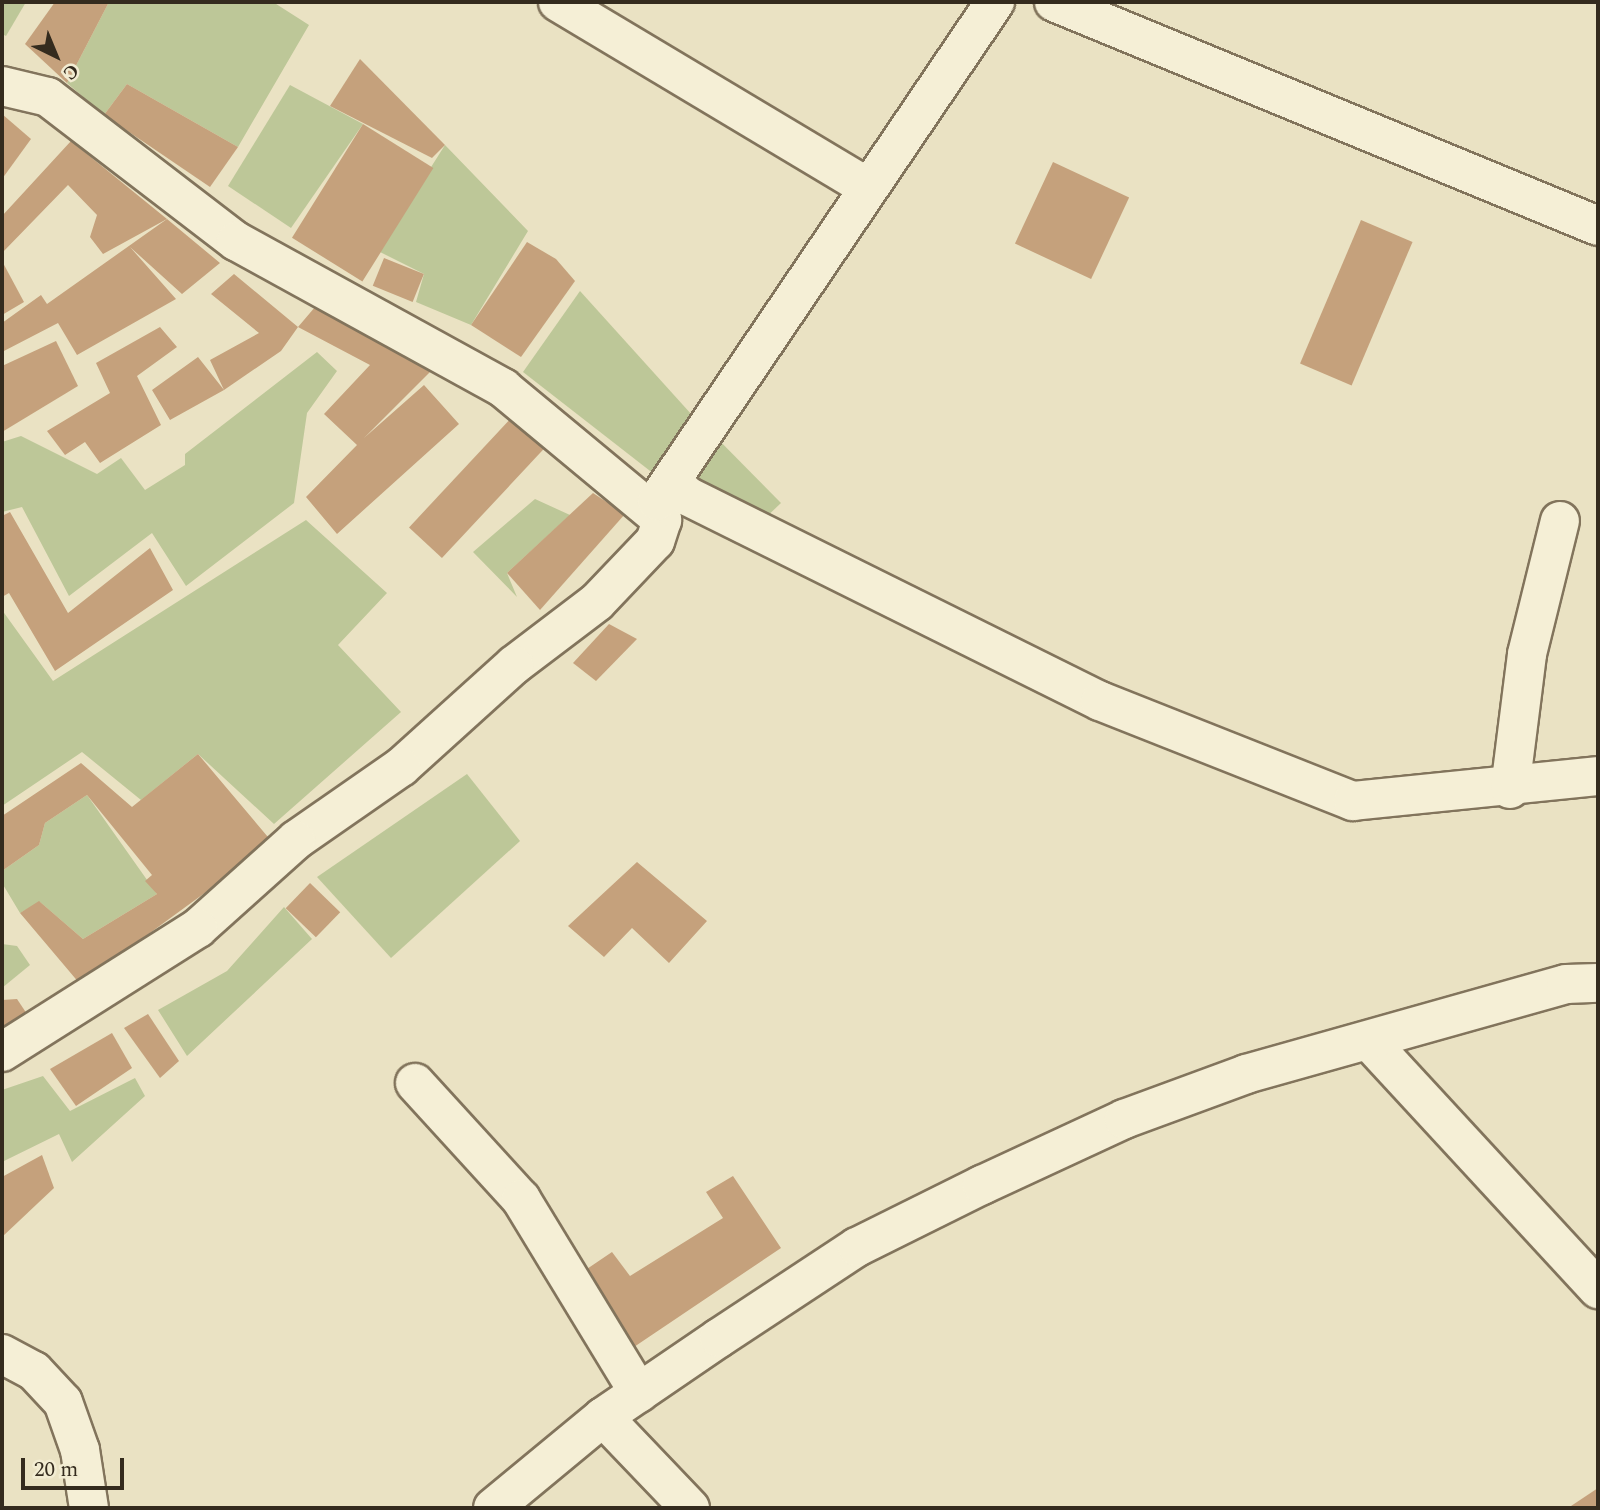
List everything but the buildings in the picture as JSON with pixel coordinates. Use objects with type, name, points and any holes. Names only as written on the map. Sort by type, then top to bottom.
[{"type":"street","points":[[558,2],[867,187]]},
{"type":"street","points":[[2,1052],[198,928],[296,839],[401,767],[514,665],[597,602],[655,541],[662,520],[662,494],[867,187],[995,2]]},
{"type":"street","points":[[1054,2],[1598,226]]},
{"type":"street","points":[[2,86],[48,97],[236,241],[503,388],[662,494],[687,496],[1101,701],[1353,801],[1510,789],[1598,776]]},
{"type":"street","points":[[1510,789],[1527,654],[1560,522]]},
{"type":"street","points":[[493,1508],[603,1417],[857,1247],[994,1179],[1124,1119],[1247,1074],[1371,1043],[1566,984],[1598,983]]},
{"type":"street","points":[[1371,1043],[1598,1289]]},
{"type":"street","points":[[415,1083],[521,1199],[639,1393]]},
{"type":"street","points":[[2,1354],[34,1371],[63,1402],[80,1450],[89,1508]]},
{"type":"street","points":[[603,1417],[690,1508]]},
{"type":"green space","points":[[2,2],[26,2],[6,36],[2,34]]},
{"type":"green space","points":[[109,2],[273,2],[309,25],[238,147],[127,84],[104,115],[67,83]]},
{"type":"green space","points":[[290,85],[363,124],[291,228],[228,186]]},
{"type":"green space","points":[[445,145],[528,231],[471,325],[416,302],[424,274],[378,251]]},
{"type":"green space","points":[[580,291],[692,415],[654,474],[523,372]]},
{"type":"green space","points":[[317,352],[337,371],[307,413],[294,503],[186,586],[152,533],[69,596],[22,507],[2,512],[2,442],[21,436],[97,474],[121,458],[145,490],[185,465],[185,454]]},
{"type":"green space","points":[[703,424],[781,503],[762,521],[656,492]]},
{"type":"green space","points":[[535,499],[570,515],[507,573],[517,597],[473,552]]},
{"type":"green space","points":[[306,520],[387,593],[338,645],[401,712],[274,824],[198,754],[141,800],[82,752],[2,806],[2,610],[53,681]]},
{"type":"green space","points":[[467,774],[520,841],[391,958],[317,877]]},
{"type":"green space","points":[[87,795],[157,894],[83,939],[40,902],[20,913],[2,883],[2,871],[39,845],[45,823]]},
{"type":"green space","points":[[284,907],[312,939],[187,1056],[158,1010],[227,971]]},
{"type":"green space","points":[[2,944],[17,946],[30,965],[2,988]]},
{"type":"green space","points":[[43,1076],[70,1111],[135,1078],[145,1096],[72,1162],[59,1134],[2,1162],[2,1090]]}]
